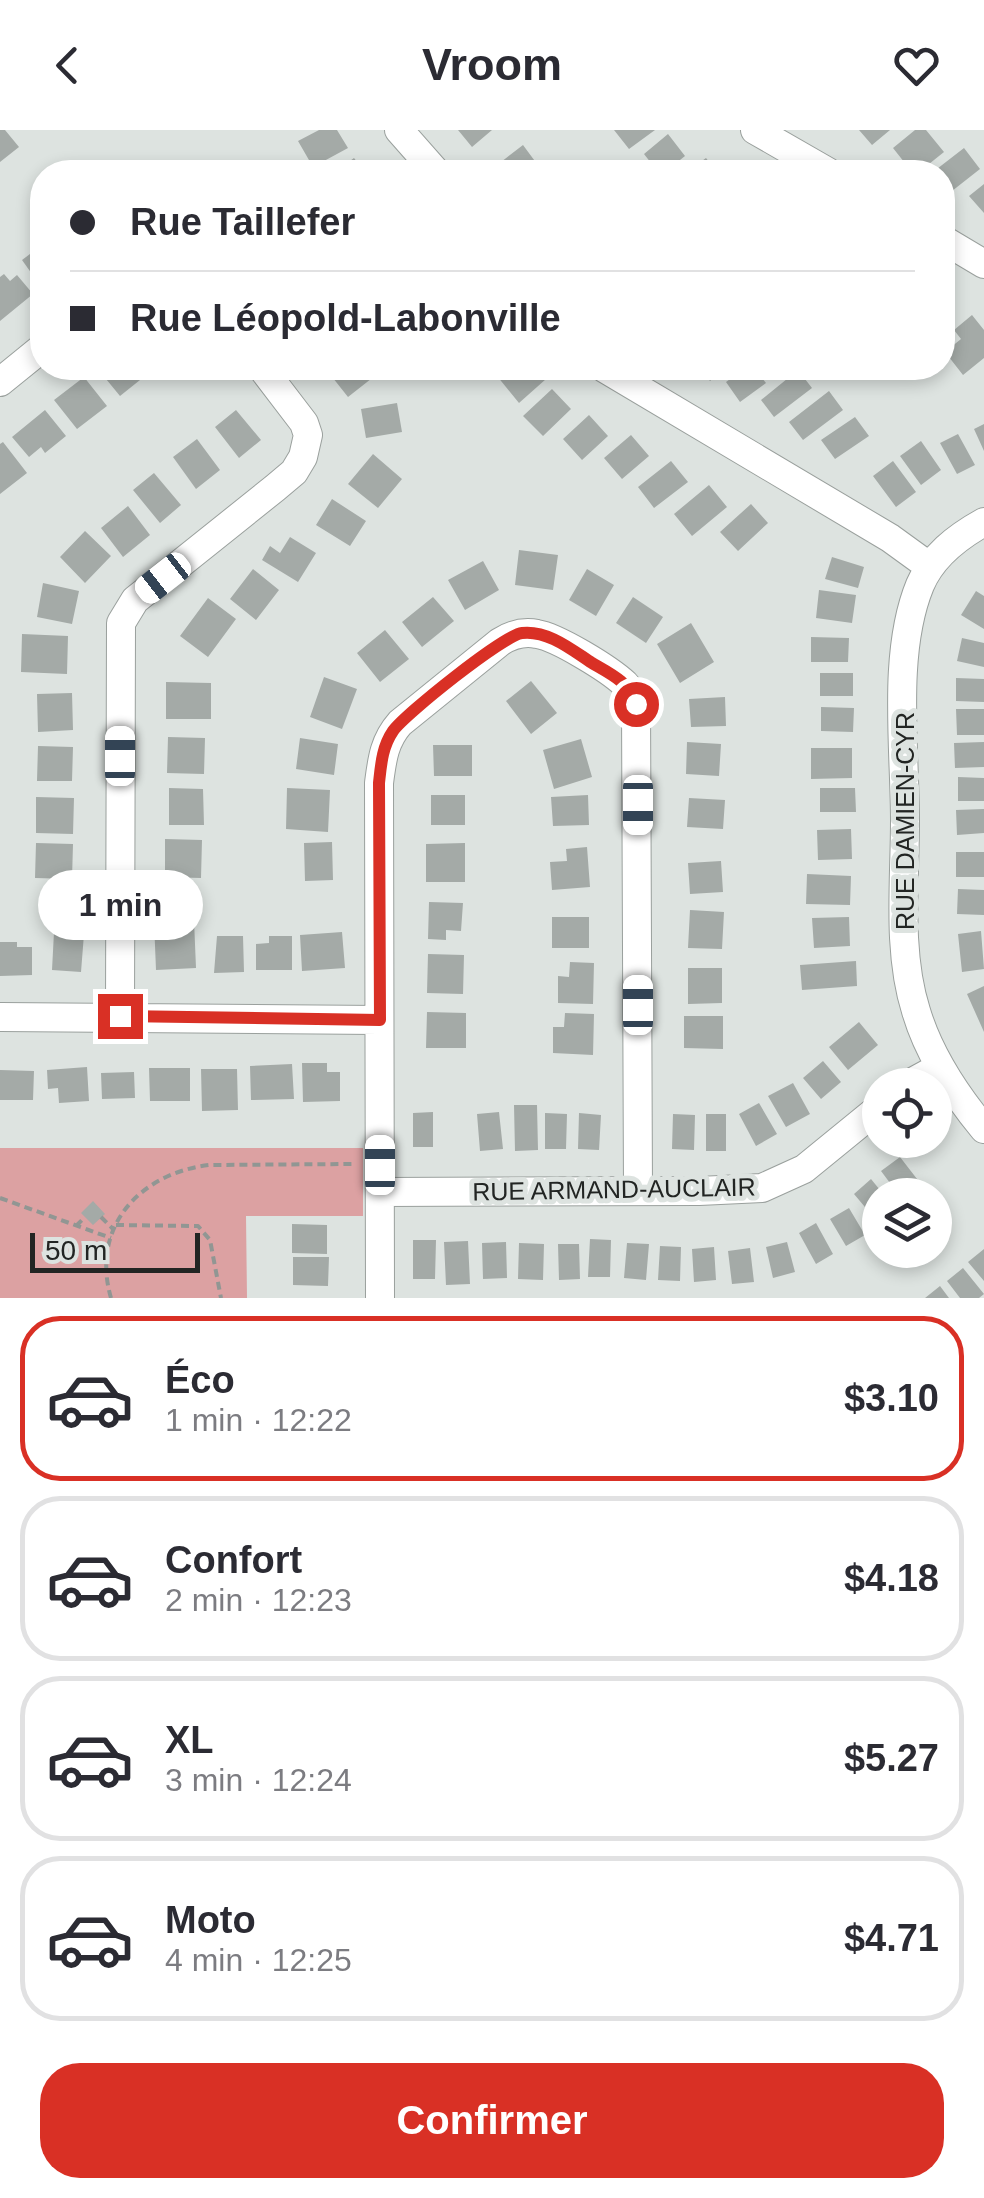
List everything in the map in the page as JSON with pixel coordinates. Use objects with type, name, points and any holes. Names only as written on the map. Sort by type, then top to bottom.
[{"type":"street","points":[[400,130],[426,160]]},
{"type":"street","points":[[755,130],[807,160]]},
{"type":"street","points":[[955,247],[984,264]]},
{"type":"street","points":[[0,382],[30,358]]},
{"type":"street","points":[[120,1016],[121,623],[135,600],[298,466],[307,443],[304,422],[271,380]]},
{"type":"street","points":[[624,380],[890,538],[930,567]]},
{"type":"street","name":"RUE DAMIEN-CYR","points":[[984,522],[951,544],[930,567],[914,601],[905,651],[906,944],[913,1001],[940,1067],[984,1129]]},
{"type":"street","points":[[380,1298],[382,758],[400,723],[508,637],[525,632],[544,635],[619,680],[630,690],[636,704],[638,1190]]},
{"type":"street","points":[[0,1017],[380,1020]]},
{"type":"street","name":"RUE ARMAND-AUCLAIR","points":[[380,1192],[734,1190],[774,1184],[804,1169],[862,1121]]},
{"type":"path","points":[[110,1298],[106,1269],[115,1228],[130,1202],[151,1184],[187,1168],[363,1164]]},
{"type":"path","points":[[0,1198],[112,1238]]},
{"type":"path","points":[[76,1226],[85,1217]]},
{"type":"path","points":[[102,1217],[115,1228],[198,1226],[210,1240],[221,1298]]},
{"type":"shaded area","points":[[0,1148],[363,1148],[363,1216],[246,1216],[247,1298],[0,1298]]},
{"type":"building","points":[[0,130],[5,130],[19,147],[0,162]]},
{"type":"building","points":[[319,130],[337,130],[348,148],[326,160],[309,160],[298,141]]},
{"type":"building","points":[[458,130],[492,130],[472,147]]},
{"type":"building","points":[[614,130],[655,130],[629,149]]},
{"type":"building","points":[[859,130],[890,130],[872,145]]},
{"type":"building","points":[[915,130],[926,130],[944,152],[934,160],[902,160],[893,148]]},
{"type":"building","points":[[668,134],[685,156],[680,160],[649,160],[644,154]]},
{"type":"building","points":[[523,145],[534,160],[504,160]]},
{"type":"building","points":[[964,148],[980,169],[955,189],[955,160],[948,160]]},
{"type":"building","points":[[984,184],[984,213],[969,196]]},
{"type":"building","points":[[30,254],[30,271],[22,260]]},
{"type":"building","points":[[4,274],[10,281],[17,275],[30,290],[30,296],[0,321],[0,277]]},
{"type":"building","points":[[972,315],[984,330],[984,358],[963,375],[955,365],[955,344],[961,339],[955,329]]},
{"type":"building","points":[[80,380],[86,380],[107,406],[77,429],[54,400]]},
{"type":"building","points":[[107,380],[140,380],[120,396]]},
{"type":"building","points":[[335,380],[370,380],[348,397]]},
{"type":"building","points":[[500,380],[545,380],[519,403]]},
{"type":"building","points":[[764,380],[766,383],[740,402],[726,382]]},
{"type":"building","points":[[786,380],[806,380],[812,388],[774,417],[761,400]]},
{"type":"building","points":[[552,389],[571,409],[543,436],[523,416]]},
{"type":"building","points":[[829,391],[843,410],[803,440],[789,422]]},
{"type":"building","points":[[397,403],[402,432],[366,438],[361,409]]},
{"type":"building","points":[[45,410],[66,436],[45,453],[41,447],[29,457],[12,437]]},
{"type":"building","points":[[236,410],[261,440],[239,458],[215,427]]},
{"type":"building","points":[[589,415],[608,436],[582,460],[563,439]]},
{"type":"building","points":[[855,417],[869,436],[835,459],[821,440]]},
{"type":"building","points":[[984,424],[984,451],[974,429]]},
{"type":"building","points":[[958,434],[975,465],[957,474],[940,443]]},
{"type":"building","points":[[631,435],[649,456],[622,479],[604,458]]},
{"type":"building","points":[[197,439],[220,470],[196,489],[173,457]]},
{"type":"building","points":[[921,441],[941,470],[921,485],[900,456]]},
{"type":"building","points":[[3,442],[27,473],[0,494],[0,444]]},
{"type":"building","points":[[373,454],[402,479],[378,508],[348,484]]},
{"type":"building","points":[[671,461],[688,482],[654,508],[638,487]]},
{"type":"building","points":[[893,461],[916,492],[896,507],[873,476]]},
{"type":"building","points":[[154,473],[181,505],[160,523],[133,490]]},
{"type":"building","points":[[709,485],[727,507],[692,536],[674,514]]},
{"type":"building","points":[[332,499],[366,521],[350,546],[316,525]]},
{"type":"building","points":[[751,504],[768,523],[738,551],[720,532]]},
{"type":"building","points":[[128,506],[150,535],[123,557],[101,528]]},
{"type":"building","points":[[85,531],[111,556],[85,583],[60,557]]},
{"type":"building","points":[[290,537],[316,553],[298,582],[262,560],[270,546],[280,553]]},
{"type":"building","points":[[519,550],[558,555],[553,590],[515,585]]},
{"type":"building","points":[[832,557],[864,567],[858,588],[825,579]]},
{"type":"building","points":[[483,561],[499,590],[465,610],[448,580]]},
{"type":"building","points":[[253,569],[279,590],[256,620],[230,599]]},
{"type":"building","points":[[587,569],[614,585],[596,616],[569,600]]},
{"type":"building","points":[[43,583],[79,591],[72,624],[37,617]]},
{"type":"building","points":[[819,590],[856,595],[852,623],[816,618]]},
{"type":"building","points":[[976,591],[984,596],[984,629],[961,615]]},
{"type":"building","points":[[433,597],[454,621],[422,647],[402,622]]},
{"type":"building","points":[[633,597],[663,617],[646,643],[616,623]]},
{"type":"building","points":[[208,598],[236,619],[208,657],[180,636]]},
{"type":"building","points":[[691,623],[714,662],[680,683],[657,644]]},
{"type":"building","points":[[385,630],[409,659],[380,682],[357,653]]},
{"type":"building","points":[[22,634],[68,636],[67,674],[21,672]]},
{"type":"building","points":[[811,637],[849,638],[848,662],[811,662]]},
{"type":"building","points":[[962,638],[984,643],[984,667],[957,661]]},
{"type":"building","points":[[820,673],[853,673],[853,696],[820,696]]},
{"type":"building","points":[[324,677],[357,689],[342,729],[310,717]]},
{"type":"building","points":[[956,678],[984,679],[984,702],[956,701]]},
{"type":"building","points":[[531,681],[557,713],[531,734],[506,701]]},
{"type":"building","points":[[166,682],[211,683],[211,719],[166,719]]},
{"type":"building","points":[[72,693],[73,730],[38,732],[37,694]]},
{"type":"building","points":[[725,697],[726,726],[691,727],[689,699]]},
{"type":"building","points":[[821,707],[854,708],[853,732],[821,731]]},
{"type":"building","points":[[956,709],[984,709],[984,735],[957,735]]},
{"type":"building","points":[[168,737],[205,738],[204,774],[167,773]]},
{"type":"building","points":[[300,738],[338,744],[334,775],[296,769]]},
{"type":"building","points":[[581,739],[592,777],[554,789],[543,750]]},
{"type":"building","points":[[687,742],[721,744],[719,776],[686,774]]},
{"type":"building","points":[[984,742],[984,767],[955,768],[954,743]]},
{"type":"building","points":[[433,745],[472,745],[472,776],[434,776]]},
{"type":"building","points":[[38,746],[73,747],[72,781],[37,781]]},
{"type":"building","points":[[811,748],[852,748],[852,778],[811,779]]},
{"type":"building","points":[[958,777],[984,778],[984,801],[958,801]]},
{"type":"building","points":[[169,788],[203,789],[204,825],[169,825]]},
{"type":"building","points":[[287,788],[330,790],[328,832],[286,829]]},
{"type":"building","points":[[820,788],[855,788],[856,812],[820,812]]},
{"type":"building","points":[[431,795],[465,795],[465,825],[431,825]]},
{"type":"building","points":[[588,795],[589,825],[553,826],[551,797]]},
{"type":"building","points":[[36,797],[74,798],[73,834],[36,833]]},
{"type":"building","points":[[689,798],[725,800],[723,829],[687,827]]},
{"type":"building","points":[[984,809],[984,833],[957,835],[956,810]]},
{"type":"building","points":[[851,829],[852,859],[818,860],[817,830]]},
{"type":"building","points":[[165,839],[202,840],[201,878],[165,877]]},
{"type":"building","points":[[332,842],[333,880],[305,881],[304,843]]},
{"type":"building","points":[[36,843],[73,844],[72,879],[35,878]]},
{"type":"building","points":[[465,843],[465,882],[426,882],[426,844]]},
{"type":"building","points":[[587,847],[590,887],[552,890],[550,862],[567,861],[566,849]]},
{"type":"building","points":[[956,852],[984,852],[984,877],[956,877]]},
{"type":"building","points":[[721,861],[723,892],[690,894],[688,863]]},
{"type":"building","points":[[807,874],[851,876],[850,905],[806,904]]},
{"type":"building","points":[[958,889],[984,890],[984,915],[957,914]]},
{"type":"building","points":[[429,902],[463,903],[461,931],[446,930],[446,940],[428,939]]},
{"type":"building","points":[[690,910],[724,912],[722,949],[688,948]]},
{"type":"building","points":[[552,917],[589,917],[589,948],[552,948]]},
{"type":"building","points":[[849,917],[850,946],[814,948],[812,918]]},
{"type":"building","points":[[194,920],[196,968],[156,970],[154,921]]},
{"type":"building","points":[[981,931],[984,969],[962,972],[958,934]]},
{"type":"building","points":[[54,932],[84,934],[81,972],[52,970]]},
{"type":"building","points":[[342,932],[345,968],[302,971],[300,935]]},
{"type":"building","points":[[217,936],[243,936],[244,972],[214,973]]},
{"type":"building","points":[[269,936],[292,936],[292,970],[256,970],[256,944],[269,943]]},
{"type":"building","points":[[0,942],[32,947],[32,975],[0,976]]},
{"type":"building","points":[[428,954],[464,955],[463,994],[427,993]]},
{"type":"building","points":[[856,961],[857,986],[802,990],[800,965]]},
{"type":"building","points":[[570,962],[594,963],[593,1004],[558,1003],[558,976],[569,977]]},
{"type":"building","points":[[688,968],[722,968],[722,1003],[688,1004]]},
{"type":"building","points":[[984,986],[984,1032],[967,994]]},
{"type":"building","points":[[427,1012],[466,1013],[466,1048],[426,1048]]},
{"type":"building","points":[[565,1013],[594,1014],[593,1055],[553,1053],[553,1027],[564,1027]]},
{"type":"building","points":[[684,1016],[723,1016],[723,1049],[684,1048]]},
{"type":"building","points":[[859,1022],[878,1045],[848,1070],[829,1047]]},
{"type":"building","points":[[823,1061],[841,1082],[821,1099],[803,1078]]},
{"type":"building","points":[[302,1063],[327,1063],[327,1072],[340,1072],[340,1101],[303,1102]]},
{"type":"building","points":[[292,1064],[294,1099],[251,1100],[250,1066]]},
{"type":"building","points":[[87,1067],[89,1101],[59,1103],[58,1088],[48,1089],[47,1070]]},
{"type":"building","points":[[149,1068],[190,1068],[190,1101],[150,1101]]},
{"type":"building","points":[[201,1069],[237,1069],[238,1110],[202,1111]]},
{"type":"building","points":[[0,1070],[34,1071],[33,1100],[0,1100]]},
{"type":"building","points":[[134,1072],[135,1098],[102,1099],[101,1073]]},
{"type":"building","points":[[793,1083],[810,1114],[786,1127],[768,1096]]},
{"type":"building","points":[[759,1103],[777,1134],[756,1146],[739,1114]]},
{"type":"building","points":[[514,1105],[537,1105],[538,1150],[515,1151]]},
{"type":"building","points":[[433,1112],[433,1147],[413,1147],[413,1113]]},
{"type":"building","points":[[499,1112],[503,1149],[480,1151],[477,1114]]},
{"type":"building","points":[[545,1113],[567,1114],[566,1149],[545,1149]]},
{"type":"building","points":[[579,1113],[601,1115],[599,1150],[578,1149]]},
{"type":"building","points":[[673,1114],[695,1115],[694,1150],[672,1149]]},
{"type":"building","points":[[706,1114],[726,1114],[726,1151],[706,1151]]},
{"type":"building","points":[[901,1158],[916,1178],[886,1178],[881,1171]]},
{"type":"building","points":[[862,1187],[862,1204],[854,1194]]},
{"type":"building","points":[[93,1201],[105,1214],[93,1225],[81,1213]]},
{"type":"building","points":[[849,1208],[862,1237],[846,1246],[830,1219]]},
{"type":"building","points":[[816,1223],[833,1254],[816,1264],[799,1233]]},
{"type":"building","points":[[292,1224],[327,1225],[327,1254],[292,1253]]},
{"type":"building","points":[[590,1239],[611,1240],[610,1277],[588,1277]]},
{"type":"building","points":[[413,1240],[436,1240],[435,1279],[413,1279]]},
{"type":"building","points":[[468,1241],[470,1284],[446,1285],[444,1242]]},
{"type":"building","points":[[506,1242],[507,1278],[483,1279],[482,1243]]},
{"type":"building","points":[[787,1242],[795,1272],[773,1278],[766,1247]]},
{"type":"building","points":[[519,1243],[544,1244],[543,1280],[518,1279]]},
{"type":"building","points":[[627,1243],[649,1244],[646,1280],[624,1278]]},
{"type":"building","points":[[558,1244],[579,1244],[580,1279],[559,1280]]},
{"type":"building","points":[[660,1246],[681,1247],[680,1281],[658,1280]]},
{"type":"building","points":[[714,1247],[716,1280],[694,1282],[692,1249]]},
{"type":"building","points":[[750,1248],[754,1282],[732,1284],[728,1251]]},
{"type":"building","points":[[984,1249],[984,1281],[968,1262]]},
{"type":"building","points":[[293,1257],[329,1257],[328,1286],[293,1285]]},
{"type":"building","points":[[963,1268],[984,1294],[979,1298],[960,1298],[947,1281]]},
{"type":"building","points":[[940,1286],[949,1298],[925,1298]]},
{"type":"route","points":[[120,1016],[380,1020],[379,783],[385,747],[394,730],[500,642],[525,632],[544,635],[612,674],[626,684],[636,704]]}]
